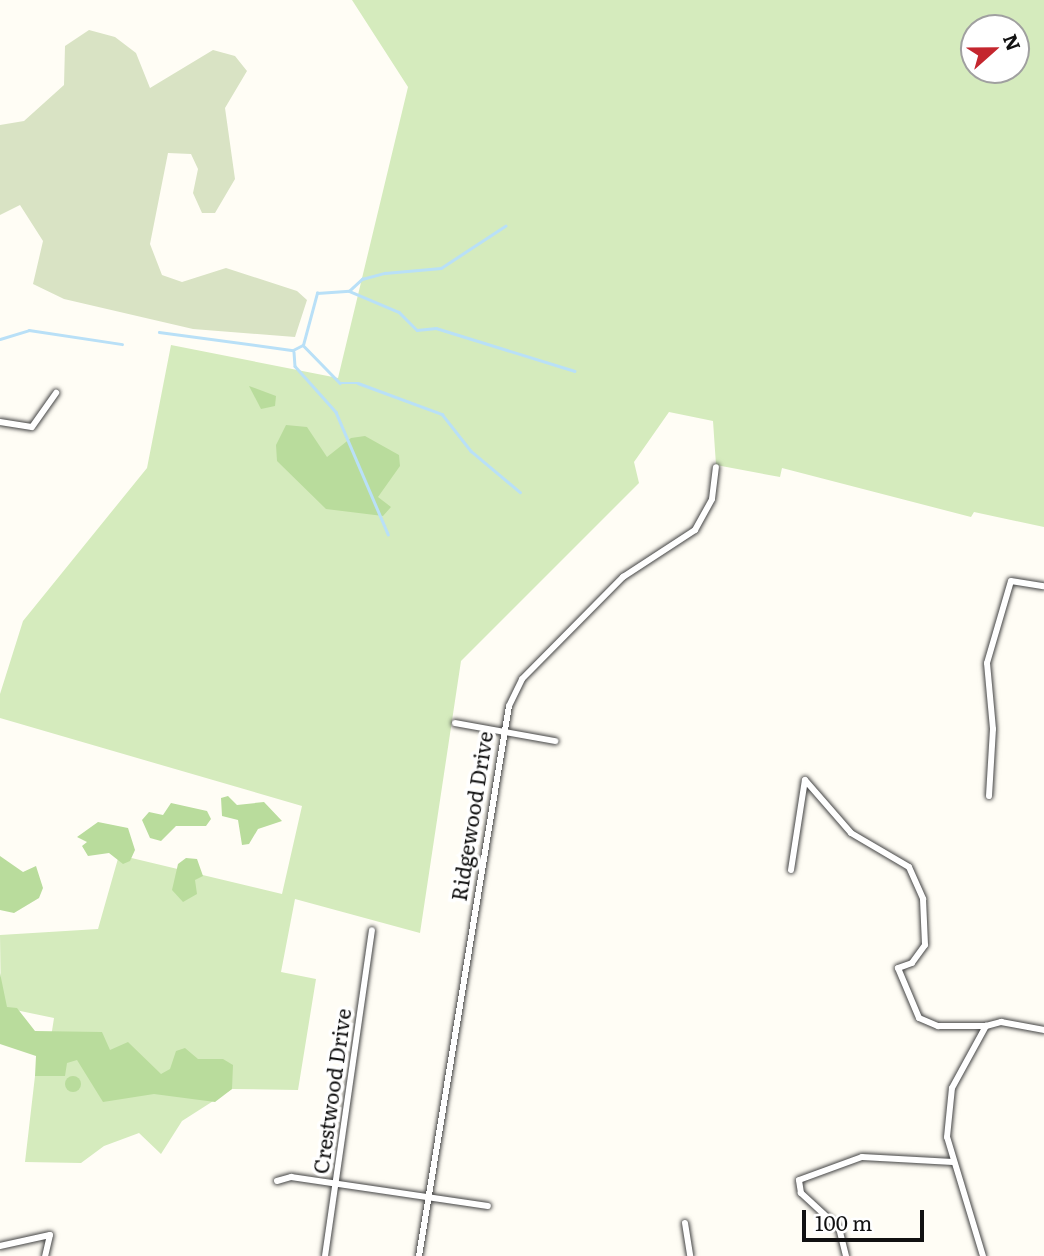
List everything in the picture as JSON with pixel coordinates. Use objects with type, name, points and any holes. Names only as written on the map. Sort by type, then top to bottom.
[{"type":"street","points":[[0,422],[32,427],[56,393]]},
{"type":"street","name":"Ridgewood Drive","points":[[419,1256],[501,732],[523,679],[562,635],[622,577],[695,530],[712,499],[716,467]]},
{"type":"street","points":[[989,796],[993,729],[987,663],[1011,581],[1044,586]]},
{"type":"street","points":[[455,723],[555,741]]},
{"type":"street","points":[[791,870],[805,780],[851,833],[909,867],[923,899],[925,945],[912,963],[898,968],[919,1018],[938,1026],[986,1026],[1001,1022],[1044,1030]]},
{"type":"street","name":"Crestwood Drive","points":[[325,1256],[372,930]]},
{"type":"street","points":[[983,1256],[953,1162],[946,1112],[961,1066],[986,1026]]},
{"type":"street","points":[[846,1256],[839,1228],[801,1193],[799,1180],[862,1157],[953,1162]]},
{"type":"street","points":[[277,1181],[335,1182],[488,1206]]},
{"type":"street","points":[[685,1223],[690,1256]]},
{"type":"street","points":[[0,1246],[50,1235],[45,1256]]},
{"type":"green space","points":[[352,0],[1044,0],[1044,527],[974,512],[971,517],[782,468],[780,477],[716,465],[713,421],[669,412],[634,462],[639,483],[461,661],[420,933],[295,899],[281,972],[316,979],[298,1090],[232,1089],[182,1121],[161,1154],[139,1133],[104,1146],[81,1163],[25,1162],[35,1076],[45,1076],[54,1018],[1,1007],[0,935],[98,929],[119,855],[282,894],[302,806],[0,718],[0,694],[23,621],[147,468],[171,345],[338,378],[408,87]]},
{"type":"green space","points":[[89,30],[115,37],[136,53],[150,88],[213,50],[235,56],[247,71],[225,108],[235,179],[215,213],[202,213],[193,193],[198,169],[191,154],[168,153],[150,244],[162,275],[182,282],[226,268],[297,291],[307,300],[295,337],[193,329],[64,299],[33,284],[43,241],[20,205],[0,215],[0,125],[24,121],[64,85],[65,46]]},
{"type":"green space","points":[[249,386],[276,396],[275,406],[261,409]]},
{"type":"green space","points":[[286,425],[307,427],[327,457],[351,438],[365,436],[399,455],[400,466],[378,497],[391,507],[383,516],[326,509],[277,461],[276,445]]},
{"type":"green space","points":[[228,796],[237,805],[264,802],[282,821],[258,829],[249,844],[242,845],[238,820],[222,816],[221,798]]},
{"type":"green space","points":[[171,803],[207,811],[211,819],[206,826],[176,826],[161,841],[150,838],[142,820],[149,812],[163,815]]},
{"type":"green space","points":[[98,822],[128,828],[135,850],[130,861],[123,864],[109,853],[88,856],[82,846],[87,842],[77,837]]},
{"type":"green space","points":[[0,856],[23,872],[36,866],[43,888],[39,898],[14,913],[0,910]]},
{"type":"green space","points":[[186,858],[197,859],[203,876],[195,880],[197,894],[183,902],[172,890],[178,864]]},
{"type":"green space","points":[[0,973],[7,1007],[17,1008],[35,1031],[102,1032],[110,1050],[128,1042],[161,1074],[170,1069],[176,1051],[185,1048],[198,1059],[223,1059],[233,1065],[232,1089],[215,1102],[154,1094],[103,1102],[77,1060],[67,1063],[65,1076],[35,1076],[36,1056],[0,1044]]},
{"type":"green space","points":[[73,1076],[79,1078],[79,1090],[73,1092],[67,1090],[65,1084],[67,1078]]},
{"type":"waterway","points":[[159,332],[293,350],[303,345],[317,293],[349,291],[362,279],[385,273],[441,268],[505,226]]},
{"type":"waterway","points":[[349,291],[399,312],[417,330],[436,328],[575,371]]},
{"type":"waterway","points":[[0,339],[29,330],[122,344]]},
{"type":"waterway","points":[[303,345],[340,383],[358,383],[442,414],[471,451],[520,492]]},
{"type":"waterway","points":[[294,352],[295,366],[336,412],[388,534]]}]
